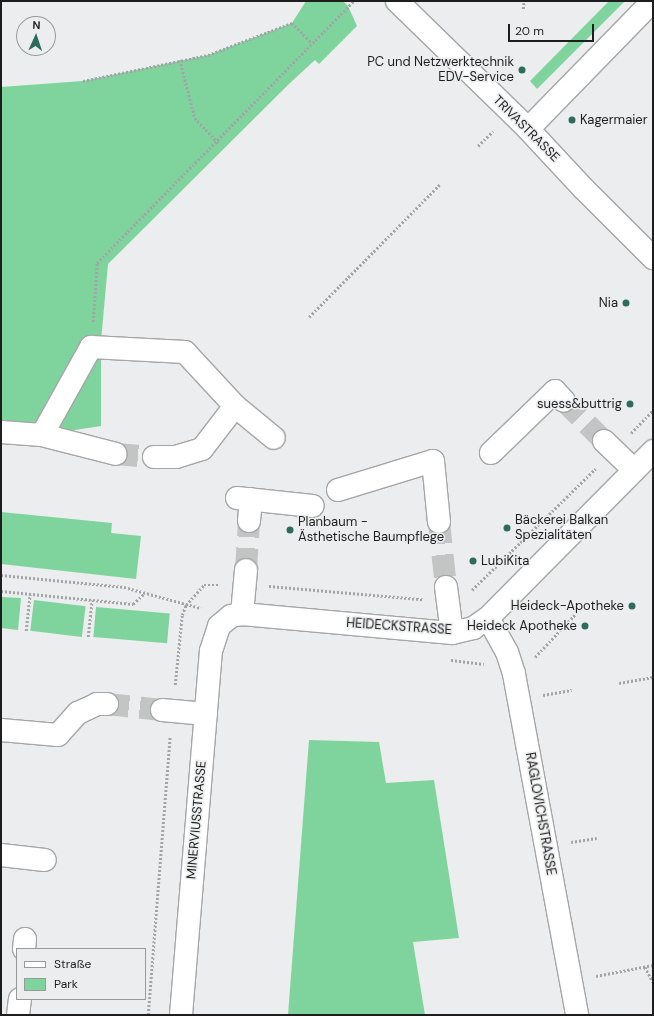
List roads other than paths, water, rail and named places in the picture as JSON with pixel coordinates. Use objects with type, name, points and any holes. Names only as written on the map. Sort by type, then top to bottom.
[{"type":"street","name":"TRIVASTRASSE","points":[[397,1],[528,129],[584,189],[653,258]]},
{"type":"street","points":[[528,129],[653,1]]},
{"type":"street","points":[[42,435],[91,347],[185,352],[235,406],[274,438]]},
{"type":"street","points":[[491,453],[555,391],[564,401]]},
{"type":"street","points":[[154,457],[176,457],[202,449],[235,406]]},
{"type":"street","points":[[1,432],[42,435],[116,454]]},
{"type":"street","points":[[609,446],[634,470]]},
{"type":"street","name":"HEIDECKSTRASSE","points":[[231,619],[452,633],[473,628],[488,618],[653,451]]},
{"type":"street","points":[[338,490],[433,462],[439,522]]},
{"type":"street","points":[[249,521],[244,498],[313,506]]},
{"type":"street","name":"MINERVIUSSTRASSE","points":[[181,1015],[211,651],[231,619],[245,577]]},
{"type":"street","points":[[447,594],[452,633]]},
{"type":"street","name":"RAGLOVICHSTRASSE","points":[[488,618],[500,637],[507,652],[514,679],[577,1015]]},
{"type":"street","points":[[1,730],[58,735],[78,713],[97,704],[107,704]]},
{"type":"street","points":[[167,711],[206,714]]},
{"type":"street","points":[[1,855],[45,860]]},
{"type":"street","points":[[18,1015],[20,1000]]},
{"type":"tunnel","points":[[564,401],[604,441]]},
{"type":"tunnel","points":[[116,454],[154,457]]},
{"type":"tunnel","points":[[246,570],[249,521]]},
{"type":"tunnel","points":[[439,522],[446,587]]},
{"type":"tunnel","points":[[107,704],[162,710]]},
{"type":"place","name":"PC und Netzwerktechnik EDV-Service","points":[[522,70]]},
{"type":"place","name":"Kagermaier","points":[[572,120]]},
{"type":"place","name":"Nia","points":[[626,303]]},
{"type":"place","name":"suess&buttrig","points":[[630,404]]},
{"type":"place","name":"Bäckerei Balkan Spezialitäten","points":[[507,528]]},
{"type":"place","name":"Planbaum - Ästhetische Baumpflege","points":[[290,530]]},
{"type":"place","name":"LubiKita","points":[[473,561]]},
{"type":"place","name":"Heideck-Apotheke","points":[[632,606]]},
{"type":"place","name":"Heideck Apotheke","points":[[585,626]]}]
